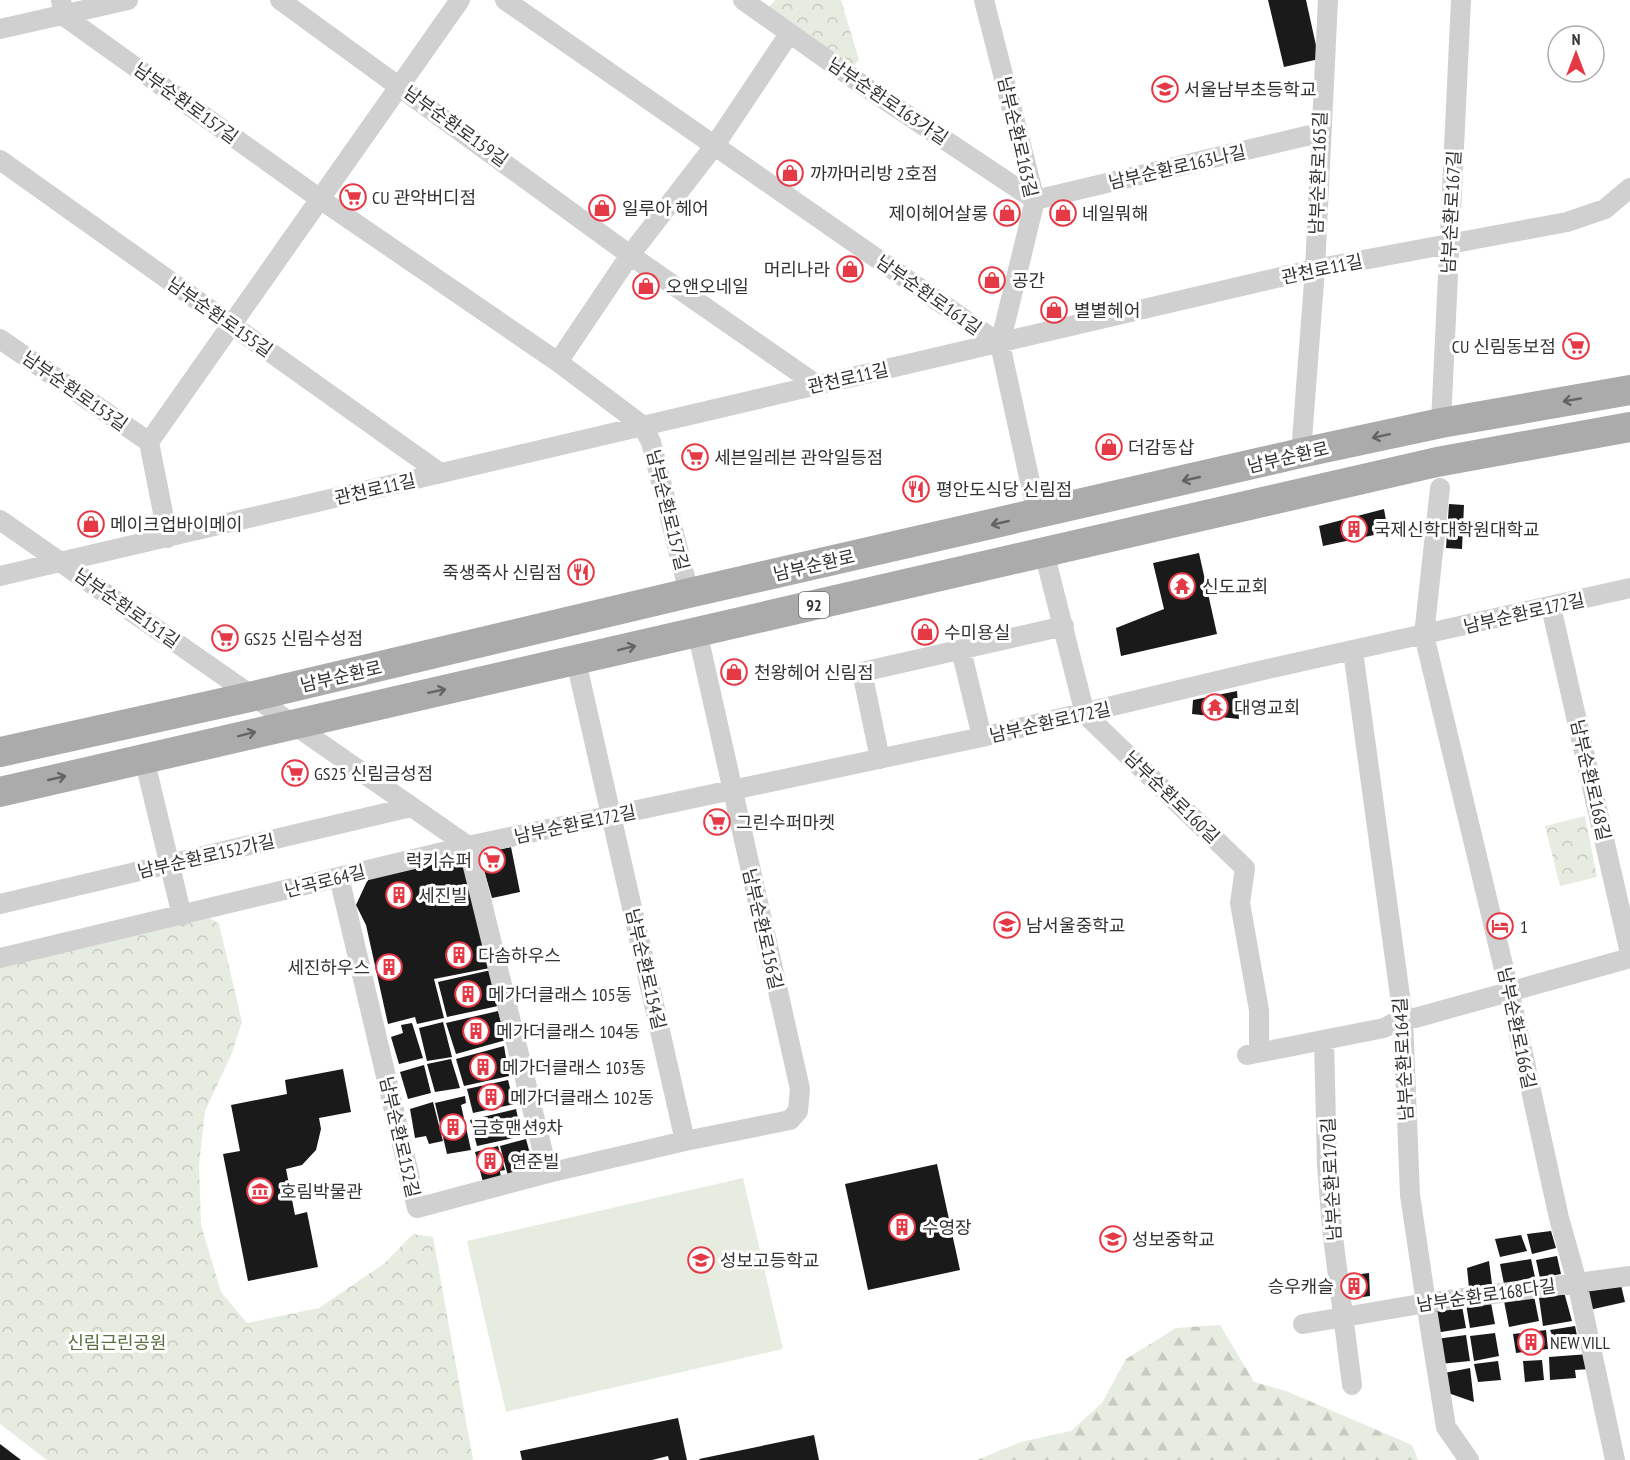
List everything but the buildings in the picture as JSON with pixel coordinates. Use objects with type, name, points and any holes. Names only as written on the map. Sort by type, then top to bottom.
[{"type":"main road","name":"남부순환로","points":[[0,752],[254,696],[689,593],[1301,453],[1441,423],[1630,390]]},
{"type":"main road","name":"남부순환로","points":[[0,792],[291,723],[576,661],[1437,462],[1630,427]]},
{"type":"street","points":[[0,29],[63,8],[128,0]]},
{"type":"street","name":"남부순환로159길","points":[[280,0],[400,85],[630,255],[817,385]]},
{"type":"street","points":[[168,538],[149,442],[460,0]]},
{"type":"street","name":"남부순환로161길","points":[[505,0],[1000,344],[1037,514]]},
{"type":"street","name":"남부순환로163가길","points":[[743,0],[789,34],[1035,200]]},
{"type":"street","name":"남부순환로163길","points":[[984,0],[1035,200],[1000,344]]},
{"type":"street","name":"남부순환로165길","points":[[1301,453],[1315,269],[1319,133],[1328,0]]},
{"type":"street","name":"남부순환로167길","points":[[1441,423],[1461,0]]},
{"type":"street","name":"남부순환로157길","points":[[63,8],[320,199],[558,362],[642,425],[651,442],[689,593]]},
{"type":"street","points":[[558,362],[630,255],[715,145],[789,34]]},
{"type":"street","name":"남부순환로163나길","points":[[1035,200],[1319,133]]},
{"type":"street","name":"남부순환로155길","points":[[0,160],[440,473]]},
{"type":"street","name":"관천로11길","points":[[0,576],[1315,269],[1567,222],[1605,209],[1630,188]]},
{"type":"street","name":"남부순환로153길","points":[[0,339],[149,442]]},
{"type":"street","name":"남부순환로166길","points":[[1440,488],[1424,635],[1509,990],[1558,1218],[1577,1282],[1615,1460]]},
{"type":"street","name":"남부순환로151길","points":[[0,520],[254,696]]},
{"type":"street","points":[[1044,552],[1085,714]]},
{"type":"street","name":"남부순환로172길","points":[[468,846],[982,737],[1630,588]]},
{"type":"street","name":"남부순환로168길","points":[[1551,607],[1630,953]]},
{"type":"street","points":[[880,759],[862,672],[1064,626]]},
{"type":"street","name":"남부순환로156길","points":[[685,1141],[790,1120],[798,1111],[800,1089],[697,632]]},
{"type":"street","points":[[961,650],[982,737]]},
{"type":"street","name":"남부순환로164길","points":[[1353,651],[1403,1018],[1410,1195],[1446,1427],[1469,1460]]},
{"type":"street","name":"남부순환로154길","points":[[576,661],[685,1141]]},
{"type":"street","points":[[254,696],[468,846],[548,1173],[685,1141]]},
{"type":"street","name":"남부순환로160길","points":[[1085,714],[1245,868],[1240,903],[1259,1010],[1253,1054],[1324,1040]]},
{"type":"street","points":[[144,758],[182,916]]},
{"type":"street","name":"남부순환로152가길","points":[[0,904],[411,807]]},
{"type":"street","name":"난곡로64길","points":[[0,958],[468,846]]},
{"type":"street","name":"남부순환로152길","points":[[339,877],[417,1208],[548,1173]]},
{"type":"street","points":[[1324,1040],[1384,1028],[1403,1018],[1415,1018],[1630,958]]},
{"type":"street","name":"남부순환로170길","points":[[1324,1040],[1328,1164],[1342,1317]]},
{"type":"street","name":"남부순환로168다길","points":[[1303,1324],[1426,1303],[1630,1276]]},
{"type":"street","points":[[1342,1317],[1352,1385]]},
{"type":"green space","points":[[775,0],[841,0],[859,60],[852,68],[765,11]]},
{"type":"green space","points":[[1585,816],[1597,877],[1560,886],[1545,826]]},
{"type":"green space","name":"신림근린공원","points":[[210,918],[219,924],[242,1022],[232,1053],[205,1111],[199,1165],[201,1225],[221,1292],[247,1323],[319,1308],[385,1263],[413,1234],[433,1237],[473,1460],[47,1460],[0,1424],[0,968]]},
{"type":"green space","points":[[743,1178],[783,1349],[506,1412],[467,1241]]},
{"type":"green space","points":[[1220,1325],[1254,1382],[1286,1391],[1412,1445],[1418,1460],[977,1460],[1021,1442],[1071,1431],[1102,1403],[1126,1359],[1176,1328]]},
{"type":"place","name":"서울남부초등학교","points":[[1165,89]]},
{"type":"place","name":"까까머리방 2호점","points":[[790,173]]},
{"type":"place","name":"CU 관악버디점","points":[[353,197]]},
{"type":"place","name":"일루아 헤어","points":[[602,208]]},
{"type":"place","name":"제이헤어살롱","points":[[1007,213]]},
{"type":"place","name":"네일뭐해","points":[[1063,213]]},
{"type":"place","name":"머리나라","points":[[850,269]]},
{"type":"place","name":"공간","points":[[992,280]]},
{"type":"place","name":"오앤오네일","points":[[646,286]]},
{"type":"place","name":"별별헤어","points":[[1054,310]]},
{"type":"place","name":"CU 신림동보점","points":[[1576,346]]},
{"type":"place","name":"더감동삽","points":[[1109,447]]},
{"type":"place","name":"세븐일레븐 관악일등점","points":[[695,457]]},
{"type":"place","name":"평안도식당 신림점","points":[[916,489]]},
{"type":"place","name":"메이크업바이메이","points":[[91,524]]},
{"type":"place","name":"국제신학대학원대학교","points":[[1354,529]]},
{"type":"place","name":"죽생죽사 신림점","points":[[581,572]]},
{"type":"place","name":"신도교회","points":[[1182,586]]},
{"type":"place","name":"수미용실","points":[[925,632]]},
{"type":"place","name":"GS25 신림수성점","points":[[225,638]]},
{"type":"place","name":"천왕헤어 신림점","points":[[734,672]]},
{"type":"place","name":"대영교회","points":[[1215,707]]},
{"type":"place","name":"GS25 신림금성점","points":[[295,773]]},
{"type":"place","name":"그린수퍼마켓","points":[[717,822]]},
{"type":"place","name":"럭키슈퍼","points":[[492,860]]},
{"type":"place","name":"세진빌","points":[[399,895]]},
{"type":"place","name":"남서울중학교","points":[[1007,925]]},
{"type":"place","name":"1","points":[[1500,926]]},
{"type":"place","name":"다솜하우스","points":[[459,955]]},
{"type":"place","name":"세진하우스","points":[[389,967]]},
{"type":"place","name":"메가더클래스 105동","points":[[468,994]]},
{"type":"place","name":"메가더클래스 104동","points":[[476,1031]]},
{"type":"place","name":"메가더클래스 103동","points":[[483,1067]]},
{"type":"place","name":"메가더클래스 102동","points":[[491,1097]]},
{"type":"place","name":"금호맨션9차","points":[[453,1127]]},
{"type":"place","name":"연준빌","points":[[490,1161]]},
{"type":"place","name":"호림박물관","points":[[260,1191]]},
{"type":"place","name":"수영장","points":[[902,1227]]},
{"type":"place","name":"성보중학교","points":[[1113,1239]]},
{"type":"place","name":"성보고등학교","points":[[701,1260]]},
{"type":"place","name":"승우캐슬","points":[[1354,1286]]},
{"type":"place","name":"NEW VILL","points":[[1531,1342]]}]
